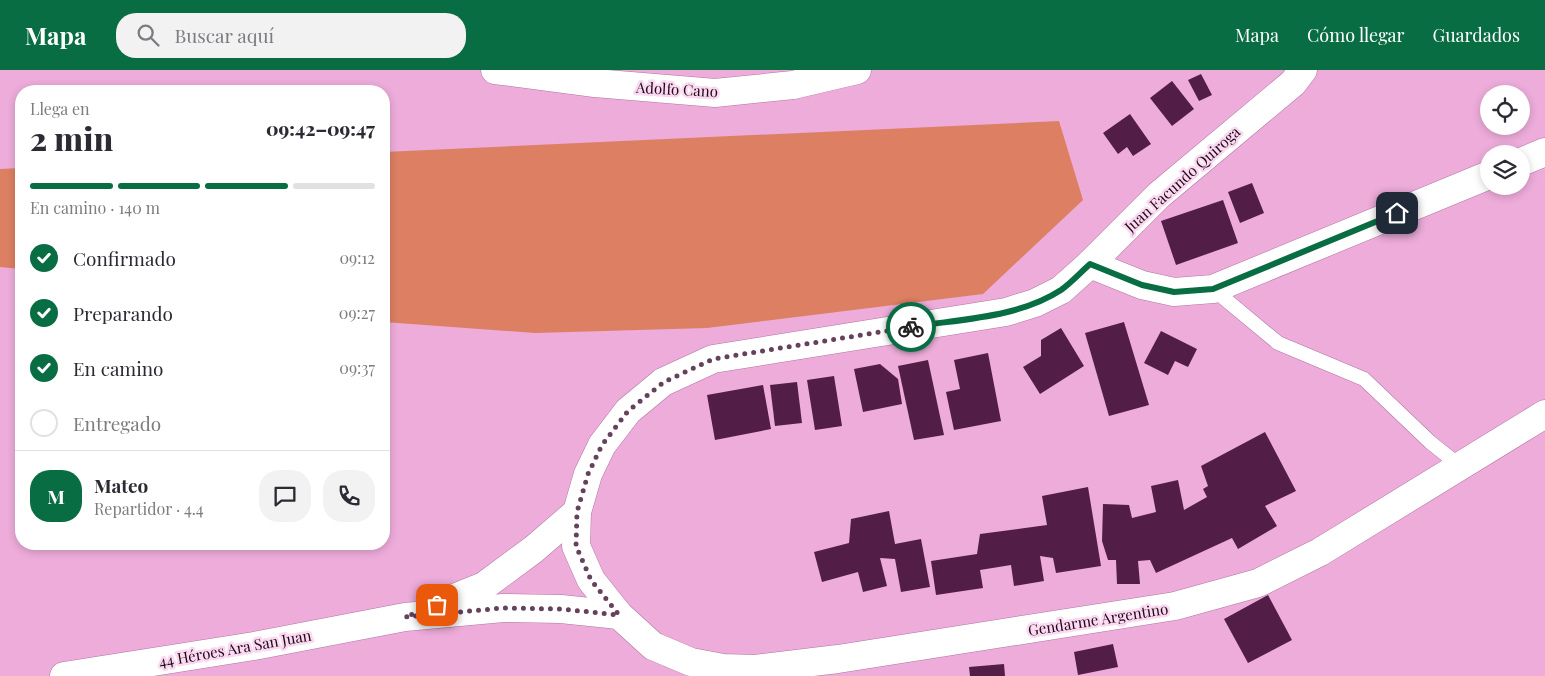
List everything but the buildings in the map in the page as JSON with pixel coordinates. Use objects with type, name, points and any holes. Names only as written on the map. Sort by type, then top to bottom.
[{"type":"street","name":"Adolfo Cano","points":[[495,70],[669,80],[715,93],[793,85],[858,70]]},
{"type":"street","name":"Juan Facundo Quiroga","points":[[619,615],[591,580],[576,546],[577,512],[588,474],[602,445],[628,411],[664,382],[713,359],[1006,312],[1036,303],[1061,290],[1090,264],[1159,195],[1293,83],[1303,70]]},
{"type":"street","points":[[1530,158],[1545,152]]},
{"type":"street","points":[[1090,264],[1142,285],[1174,292],[1213,289],[1480,179]]},
{"type":"street","name":"Gendarme Argentino","points":[[619,615],[654,646],[691,662],[723,668],[755,669],[838,660],[1175,606],[1258,583],[1320,552],[1545,414]]},
{"type":"street","name":"44 Héroes Ara San Juan","points":[[405,617],[484,586],[534,549],[577,512]]},
{"type":"street","name":"44 Héroes Ara San Juan","points":[[64,676],[254,646],[405,617],[503,608],[561,609],[619,615]]},
{"type":"lane","points":[[1213,289],[1278,343],[1364,379],[1430,442],[1460,466]]},
{"type":"shaded area","points":[[1059,121],[1083,200],[983,294],[707,328],[535,333],[390,322],[390,152]]},
{"type":"shaded area","points":[[15,168],[15,268],[0,267],[0,169]]},
{"type":"way so far","points":[[437,605],[405,617],[503,608],[561,609],[619,615],[591,580],[576,546],[577,512],[588,474],[602,445],[628,411],[664,382],[713,359],[911,327]]},
{"type":"route","points":[[911,327],[1006,312],[1036,303],[1061,290],[1090,264],[1142,285],[1174,292],[1213,289],[1397,213]]}]
